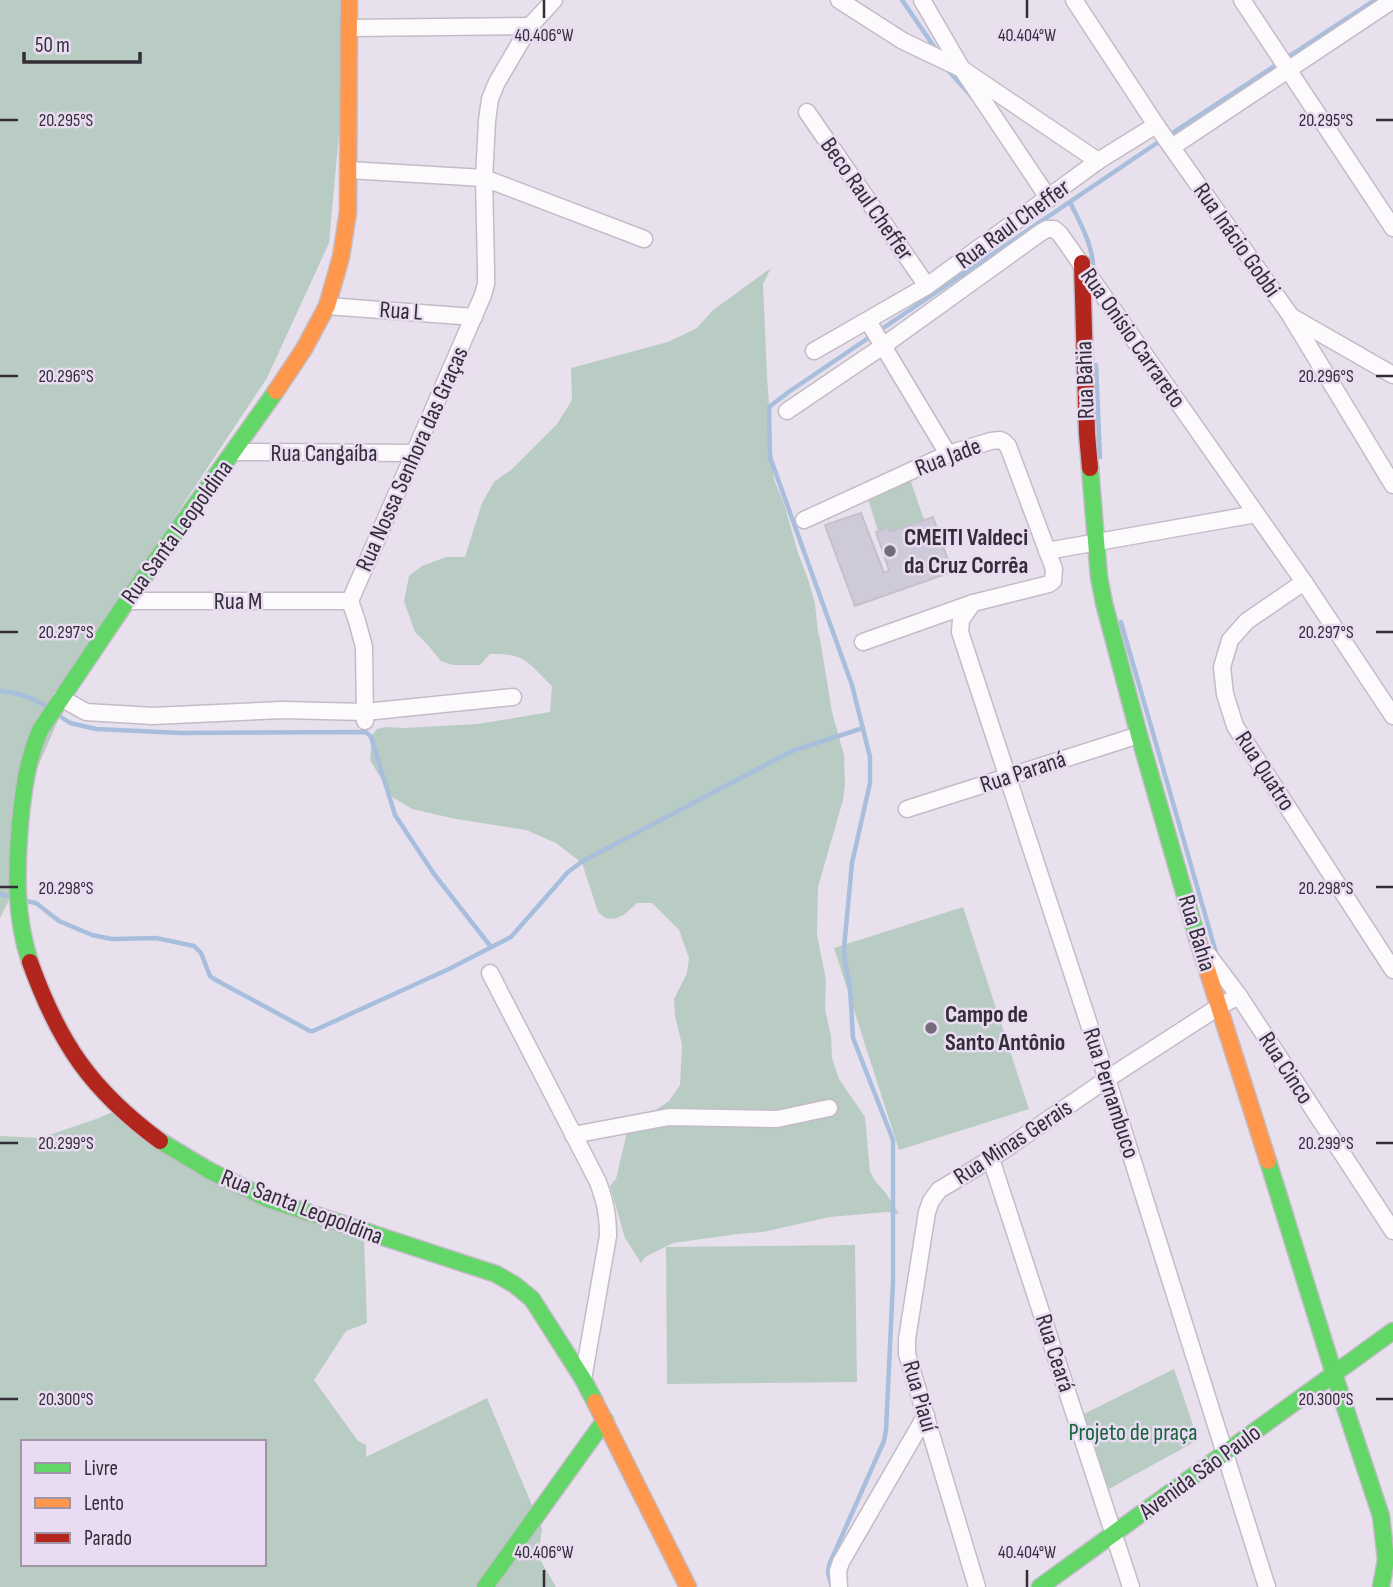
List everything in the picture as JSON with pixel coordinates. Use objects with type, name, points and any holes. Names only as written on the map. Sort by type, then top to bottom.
[{"type":"street","name":"Rua Santa Leopoldina","points":[[349,0],[348,212],[341,257],[327,306],[298,358],[234,453],[127,601],[40,730],[26,768],[15,882],[19,921],[29,958],[59,1028],[79,1063],[99,1088],[131,1119],[211,1172],[262,1197],[496,1275],[516,1285],[532,1298],[583,1379],[688,1587]]},
{"type":"street","points":[[350,28],[530,26],[554,0]]},
{"type":"street","points":[[839,0],[903,41],[957,67],[1098,161]]},
{"type":"street","points":[[922,0],[957,67],[1049,199]]},
{"type":"street","name":"Rua Inácio Gobbi","points":[[1074,0],[1156,125],[1290,315],[1393,485]]},
{"type":"street","points":[[1242,0],[1393,228]]},
{"type":"street","points":[[1172,147],[1393,0]]},
{"type":"street","name":"Rua Nossa Senhora das Graças","points":[[349,601],[486,284],[486,121],[490,99],[497,82],[530,26]]},
{"type":"street","name":"Beco Raul Cheffer","points":[[807,112],[927,286]]},
{"type":"street","name":"Rua Raul Cheffer","points":[[814,352],[927,286],[1098,161],[1156,125]]},
{"type":"street","points":[[348,170],[484,178],[643,239]]},
{"type":"street","name":"Rua Onísio Carrareto","points":[[787,411],[880,341],[1047,229],[1054,229],[1101,290],[1304,582],[1393,716]]},
{"type":"street","name":"Rua Bahia","points":[[1083,265],[1087,434],[1099,577],[1104,603],[1199,943],[1334,1374],[1387,1511],[1386,1560],[1381,1587]]},
{"type":"street","name":"Rua L","points":[[327,306],[474,317]]},
{"type":"street","points":[[1290,315],[1393,375]]},
{"type":"street","points":[[868,321],[948,454]]},
{"type":"street","name":"Rua Jade","points":[[804,520],[948,454],[991,441],[1004,442],[1008,446],[1054,569],[1053,581],[973,603],[863,642]]},
{"type":"street","name":"Rua Cangaíba","points":[[234,453],[414,453]]},
{"type":"street","points":[[1047,551],[1256,514]]},
{"type":"street","name":"Rua Quatro","points":[[1304,582],[1247,621],[1230,640],[1222,667],[1225,694],[1235,726],[1393,970]]},
{"type":"street","name":"Rua M","points":[[127,601],[349,601]]},
{"type":"street","points":[[349,601],[363,647],[365,716]]},
{"type":"street","name":"Rua Pernambuco","points":[[973,603],[961,621],[960,632],[1107,1079],[1266,1587]]},
{"type":"street","points":[[61,698],[86,712],[153,716],[282,710],[365,716],[513,697]]},
{"type":"street","name":"Rua Paraná","points":[[907,809],[1139,735]]},
{"type":"street","name":"Rua Cinco","points":[[1199,943],[1239,996],[1393,1231]]},
{"type":"street","points":[[490,973],[598,1182],[605,1201],[608,1236],[583,1379]]},
{"type":"street","name":"Rua Minas Gerais","points":[[931,1201],[939,1190],[991,1159],[1107,1079],[1239,996]]},
{"type":"street","points":[[573,1135],[669,1117],[777,1119],[829,1108]]},
{"type":"street","name":"Rua Ceará","points":[[991,1159],[1131,1587]]},
{"type":"street","name":"Rua Piauí","points":[[931,1201],[907,1339],[908,1361],[977,1587]]},
{"type":"street","name":"Avenida São Paulo","points":[[1040,1587],[1393,1331]]},
{"type":"street","points":[[839,1587],[838,1571],[841,1562],[926,1415]]},
{"type":"street","points":[[485,1587],[605,1420]]},
{"type":"green space","points":[[0,0],[346,0],[348,35],[329,243],[267,378],[115,607],[73,686],[19,810],[10,898],[0,918]]},
{"type":"green space","points":[[771,268],[763,284],[774,479],[815,604],[832,712],[844,755],[843,800],[818,887],[817,935],[826,980],[825,1009],[831,1036],[832,1058],[839,1079],[865,1117],[870,1171],[899,1214],[887,1212],[830,1217],[763,1232],[673,1243],[645,1257],[641,1263],[625,1238],[610,1186],[616,1179],[627,1132],[669,1101],[680,1085],[682,1045],[674,999],[687,973],[689,958],[679,930],[652,903],[637,903],[624,915],[614,919],[605,918],[598,912],[582,863],[556,843],[526,830],[412,809],[392,797],[370,760],[372,735],[377,729],[386,727],[478,724],[550,712],[552,686],[526,661],[512,655],[490,654],[480,665],[453,665],[441,661],[415,632],[404,601],[409,576],[422,566],[446,557],[465,557],[482,503],[494,482],[512,469],[557,424],[572,400],[571,368],[668,342],[697,328],[713,310]]},
{"type":"green space","points":[[910,479],[924,520],[890,532],[888,528],[878,531],[868,499]]},
{"type":"green space","name":"Campo de Santo Antônio","points":[[963,907],[1029,1109],[899,1150],[834,948]]},
{"type":"green space","points":[[115,1111],[148,1138],[364,1237],[367,1323],[346,1331],[314,1380],[358,1441],[366,1445],[366,1457],[487,1398],[542,1529],[538,1556],[556,1587],[0,1587],[0,1136],[40,1138]]},
{"type":"green space","points":[[855,1245],[857,1382],[667,1384],[666,1247]]},
{"type":"green space","name":"Projeto de praça","points":[[1174,1369],[1198,1440],[1107,1490],[1082,1415]]},
{"type":"building","points":[[861,513],[884,573],[889,570],[876,532],[888,527],[890,532],[933,517],[952,572],[855,606],[825,525]]},
{"type":"waterway","points":[[902,0],[937,51]]},
{"type":"waterway","points":[[832,1587],[829,1565],[884,1441],[886,1430],[893,1282],[893,1140],[853,1038],[844,948],[852,863],[870,783],[870,757],[852,685],[770,457],[769,407],[1151,147],[1375,0]]},
{"type":"waterway","points":[[946,68],[973,98]]},
{"type":"waterway","points":[[1070,202],[1089,245],[1093,272]]},
{"type":"waterway","points":[[1096,365],[1100,457]]},
{"type":"waterway","points":[[1121,622],[1217,956]]},
{"type":"waterway","points":[[0,691],[25,696],[48,708]]},
{"type":"waterway","points":[[58,715],[70,723],[96,729],[181,733],[366,732],[371,737],[395,815],[434,874],[491,947]]},
{"type":"waterway","points":[[26,901],[36,903],[59,921],[92,935],[112,939],[156,938],[194,946],[201,953],[210,976],[214,979],[313,1031],[449,969],[511,937],[568,872],[583,861],[792,751],[863,728]]},
{"type":"waterway","points":[[0,894],[11,897]]},
{"type":"traffic: fast","points":[[30,962],[19,911],[18,859],[24,788],[40,730],[127,601],[276,391]]},
{"type":"traffic: fast","points":[[1090,468],[1099,577],[1104,603],[1198,941]]},
{"type":"traffic: fast","points":[[160,1141],[210,1171],[270,1200],[496,1274],[515,1285],[532,1299],[595,1402]]},
{"type":"traffic: fast","points":[[1268,1161],[1381,1516],[1386,1560],[1381,1587]]},
{"type":"traffic: fast","points":[[1040,1587],[1393,1331]]},
{"type":"traffic: fast","points":[[485,1587],[605,1420]]},
{"type":"traffic: slow","points":[[276,391],[304,349],[327,306],[341,257],[348,212],[349,0]]},
{"type":"traffic: slow","points":[[1198,941],[1268,1161]]},
{"type":"traffic: slow","points":[[595,1402],[688,1587]]},
{"type":"traffic: jam","points":[[1082,263],[1090,468]]},
{"type":"traffic: jam","points":[[30,962],[53,1017],[80,1063],[115,1103],[160,1141]]},
{"type":"place","name":"CMEITI Valdeci da Cruz Corrêa","points":[[890,551]]},
{"type":"place","name":"Campo de Santo Antônio","points":[[931,1028]]}]
